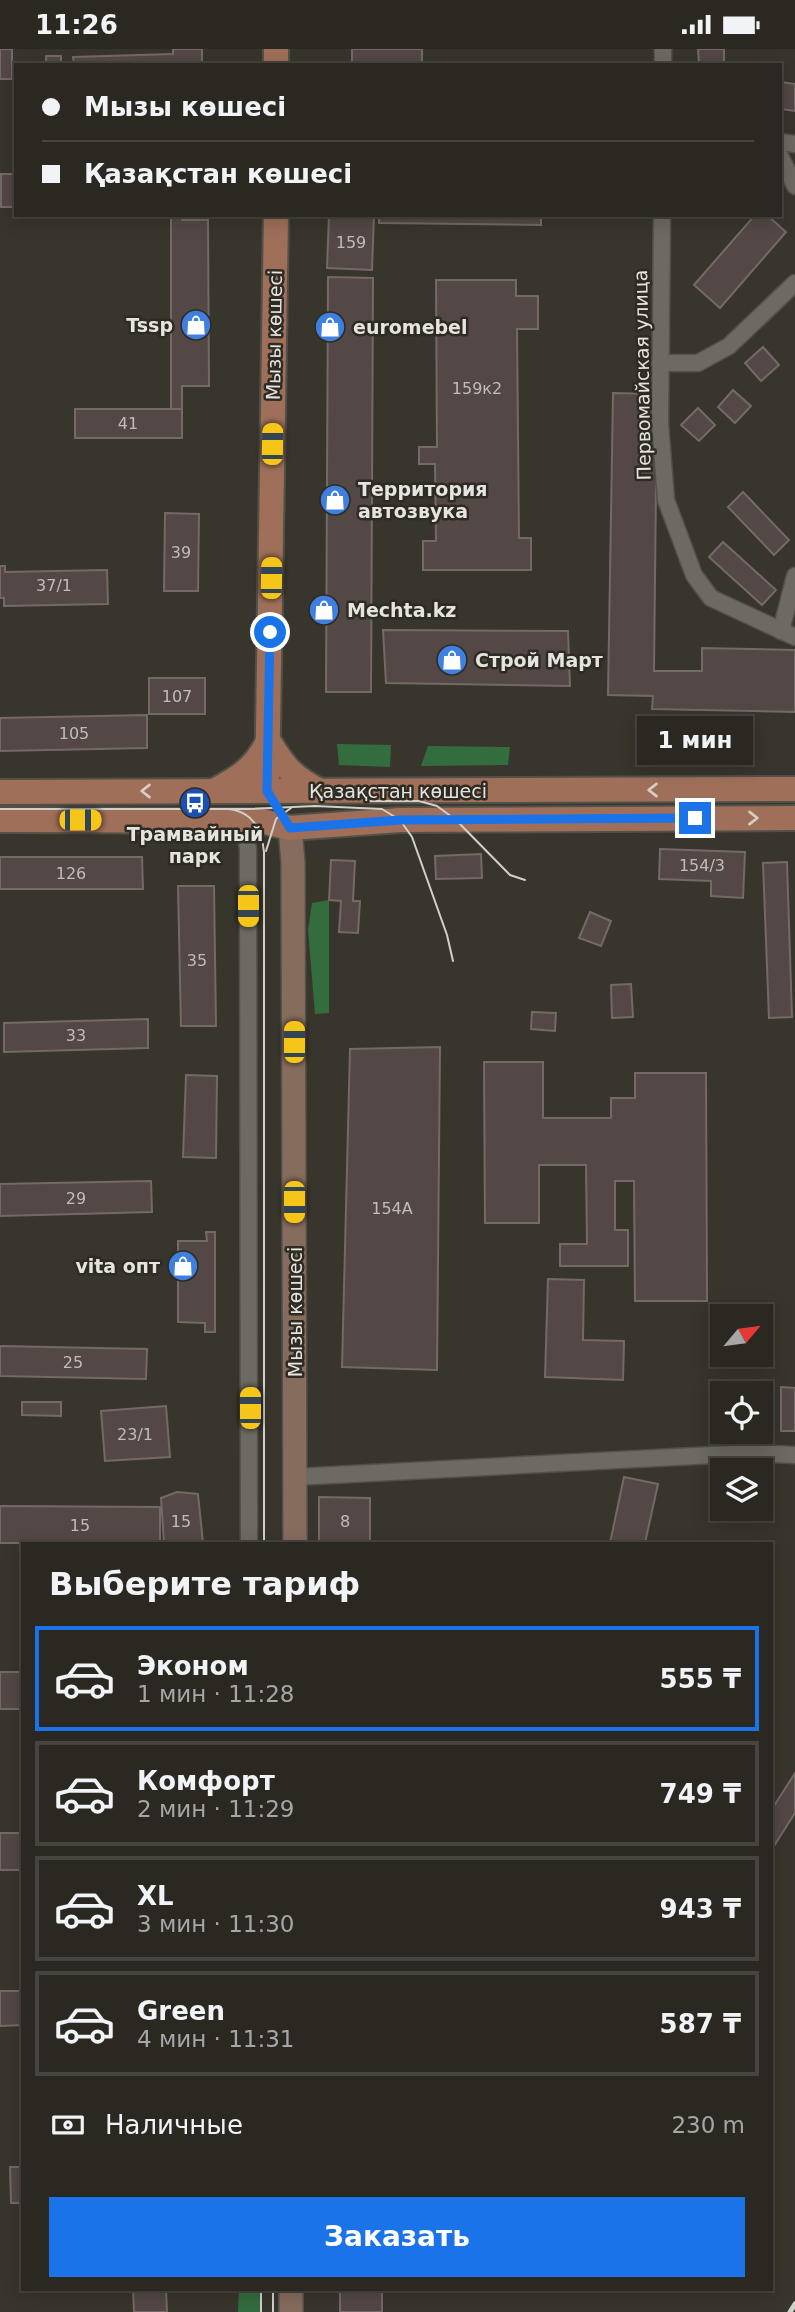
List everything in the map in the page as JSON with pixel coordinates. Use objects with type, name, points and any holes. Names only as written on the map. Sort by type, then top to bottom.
[{"type":"main road","name":"Мызы көшесі","points":[[267,791],[276,217]]},
{"type":"main road","points":[[268,740],[285,768],[300,781],[320,791]]},
{"type":"main road","points":[[214,791],[245,773],[259,759],[268,740]]},
{"type":"main road","name":"Қазақстан көшесі","points":[[0,792],[795,789]]},
{"type":"main road","points":[[555,819],[556,790]]},
{"type":"main road","points":[[267,791],[290,828]]},
{"type":"main road","name":"Қазақстан көшесі","points":[[0,820],[261,821],[290,828],[400,820],[795,818]]},
{"type":"main road","name":"Мызы көшесі","points":[[290,828],[293,862],[295,1542]]},
{"type":"main road","points":[[291,2291],[291,2312]]},
{"type":"street","points":[[782,160],[795,186]]},
{"type":"street","name":"Первомайская улица","points":[[662,217],[660,424],[666,501],[694,575],[711,598],[788,634]]},
{"type":"street","points":[[660,363],[698,363],[729,346],[795,283]]},
{"type":"street","points":[[788,634],[795,576]]},
{"type":"street","points":[[245,821],[248,850],[249,1542]]},
{"type":"street","points":[[295,1477],[752,1453],[795,1455]]},
{"type":"green space","points":[[337,744],[391,745],[390,767],[339,765]]},
{"type":"green space","points":[[428,746],[510,747],[508,765],[421,766]]},
{"type":"green space","points":[[329,900],[329,1013],[315,1014],[308,930],[312,903]]},
{"type":"green space","points":[[239,2291],[261,2291],[261,2312],[238,2312]]},
{"type":"building","points":[[0,49],[12,49],[12,79],[0,79]]},
{"type":"building","points":[[173,49],[202,49],[202,63],[74,63],[73,57],[173,54]]},
{"type":"building","points":[[352,49],[422,49],[422,63],[352,63]]},
{"type":"building","points":[[698,49],[724,49],[724,63],[699,63]]},
{"type":"building","points":[[46,56],[61,56],[61,63],[46,63]]},
{"type":"building","points":[[782,82],[795,84],[795,111],[782,109]]},
{"type":"building","points":[[1,174],[14,174],[14,207],[1,207]]},
{"type":"building","points":[[171,217],[182,217],[182,220],[208,220],[209,386],[182,386],[182,409],[171,409]]},
{"type":"building","points":[[329,217],[374,217],[372,270],[327,268]]},
{"type":"building","points":[[379,217],[541,217],[541,225],[379,223]]},
{"type":"building","points":[[753,217],[769,217],[786,232],[720,308],[694,285]]},
{"type":"building","points":[[328,277],[373,278],[371,692],[326,692]]},
{"type":"building","points":[[436,280],[516,280],[516,296],[538,296],[538,329],[517,329],[519,538],[531,538],[531,570],[423,570],[423,541],[436,541],[435,464],[419,464],[419,447],[437,447]]},
{"type":"building","points":[[763,347],[779,365],[761,381],[745,363]]},
{"type":"building","points":[[733,390],[751,406],[735,423],[718,407]]},
{"type":"building","points":[[613,393],[657,394],[654,671],[702,671],[702,648],[795,650],[795,712],[652,709],[653,696],[608,695]]},
{"type":"building","points":[[698,408],[715,425],[699,441],[681,425]]},
{"type":"building","points":[[75,409],[182,409],[182,438],[75,438]]},
{"type":"building","points":[[743,492],[789,540],[774,555],[728,507]]},
{"type":"building","points":[[165,513],[199,514],[198,591],[164,591]]},
{"type":"building","points":[[723,542],[776,590],[762,605],[709,557]]},
{"type":"building","points":[[0,566],[5,566],[5,572],[107,570],[108,604],[4,606],[4,598],[0,598]]},
{"type":"building","points":[[383,630],[568,631],[570,686],[386,683]]},
{"type":"building","points":[[149,678],[205,678],[205,714],[149,714]]},
{"type":"building","points":[[147,715],[147,748],[0,751],[0,718]]},
{"type":"building","points":[[660,849],[745,852],[743,898],[711,896],[711,881],[659,879]]},
{"type":"building","points":[[481,854],[482,878],[436,879],[435,856]]},
{"type":"building","points":[[0,857],[142,857],[143,889],[0,889]]},
{"type":"building","points":[[331,860],[355,861],[353,901],[360,901],[358,933],[339,932],[341,901],[329,900]]},
{"type":"building","points":[[787,862],[792,1017],[769,1018],[763,863]]},
{"type":"building","points":[[178,886],[214,886],[216,1026],[181,1026]]},
{"type":"building","points":[[590,912],[611,921],[601,946],[579,938]]},
{"type":"building","points":[[631,984],[633,1017],[612,1018],[611,985]]},
{"type":"building","points":[[532,1012],[556,1013],[555,1031],[531,1029]]},
{"type":"building","points":[[148,1019],[148,1048],[4,1052],[4,1023]]},
{"type":"building","points":[[440,1047],[437,1370],[342,1367],[350,1049]]},
{"type":"building","points":[[484,1062],[543,1062],[543,1118],[611,1118],[611,1098],[635,1098],[635,1073],[706,1073],[707,1301],[635,1301],[634,1181],[615,1181],[615,1230],[628,1230],[628,1266],[560,1266],[560,1244],[587,1244],[586,1165],[539,1165],[539,1223],[485,1223]]},
{"type":"building","points":[[186,1075],[217,1076],[216,1158],[183,1157]]},
{"type":"building","points":[[151,1181],[152,1212],[0,1216],[0,1184]]},
{"type":"building","points":[[206,1232],[215,1232],[215,1332],[205,1332],[205,1323],[178,1322],[178,1241],[207,1241]]},
{"type":"building","points":[[548,1279],[584,1280],[583,1340],[624,1341],[623,1380],[545,1377]]},
{"type":"building","points":[[0,1346],[147,1349],[146,1379],[0,1376]]},
{"type":"building","points":[[781,1387],[795,1388],[795,1431],[781,1431]]},
{"type":"building","points":[[22,1402],[61,1402],[61,1416],[22,1415]]},
{"type":"building","points":[[166,1406],[170,1457],[105,1461],[101,1411]]},
{"type":"building","points":[[624,1477],[658,1484],[645,1542],[610,1542]]},
{"type":"building","points":[[177,1492],[198,1494],[203,1542],[164,1542],[161,1498]]},
{"type":"building","points":[[319,1497],[370,1498],[370,1542],[319,1542]]},
{"type":"building","points":[[0,1506],[160,1507],[160,1542],[0,1543]]},
{"type":"building","points":[[0,1672],[21,1672],[21,1709],[0,1709]]},
{"type":"building","points":[[795,1773],[795,1813],[773,1847],[773,1807]]},
{"type":"building","points":[[0,1833],[21,1833],[21,1870],[0,1870]]},
{"type":"building","points":[[0,1991],[21,1991],[21,2025],[0,2026]]},
{"type":"building","points":[[10,2167],[21,2167],[21,2203],[11,2203]]},
{"type":"building","points":[[133,2291],[166,2291],[167,2312],[134,2312]]},
{"type":"building","points":[[340,2291],[382,2291],[382,2312],[340,2312]]},
{"type":"tram line","points":[[369,801],[419,801],[437,806],[456,820],[510,875],[525,880]]},
{"type":"tram line","points":[[0,809],[249,809],[315,806],[382,809],[400,820],[412,837],[447,935],[453,961]]},
{"type":"tram line","points":[[266,851],[276,819],[291,808]]},
{"type":"tram line","points":[[229,809],[244,814],[255,823],[264,852],[264,1542]]},
{"type":"tram line","points":[[261,2291],[261,2312]]},
{"type":"tram line","points":[[273,2291],[273,2312]]},
{"type":"railway","points":[[790,2312],[795,2304]]},
{"type":"place","name":"Tssp","points":[[196,325]]},
{"type":"place","name":"euromebel","points":[[330,327]]},
{"type":"place","name":"Территория автозвука","points":[[335,500]]},
{"type":"place","name":"Mechta.kz","points":[[324,610]]},
{"type":"place","name":"Строй Март","points":[[452,660]]},
{"type":"place","name":"Трамвайный парк","points":[[195,803]]},
{"type":"place","name":"vita опт","points":[[183,1266]]},
{"type":"route","points":[[270,632],[267,791],[290,828],[400,820],[695,818]]}]
